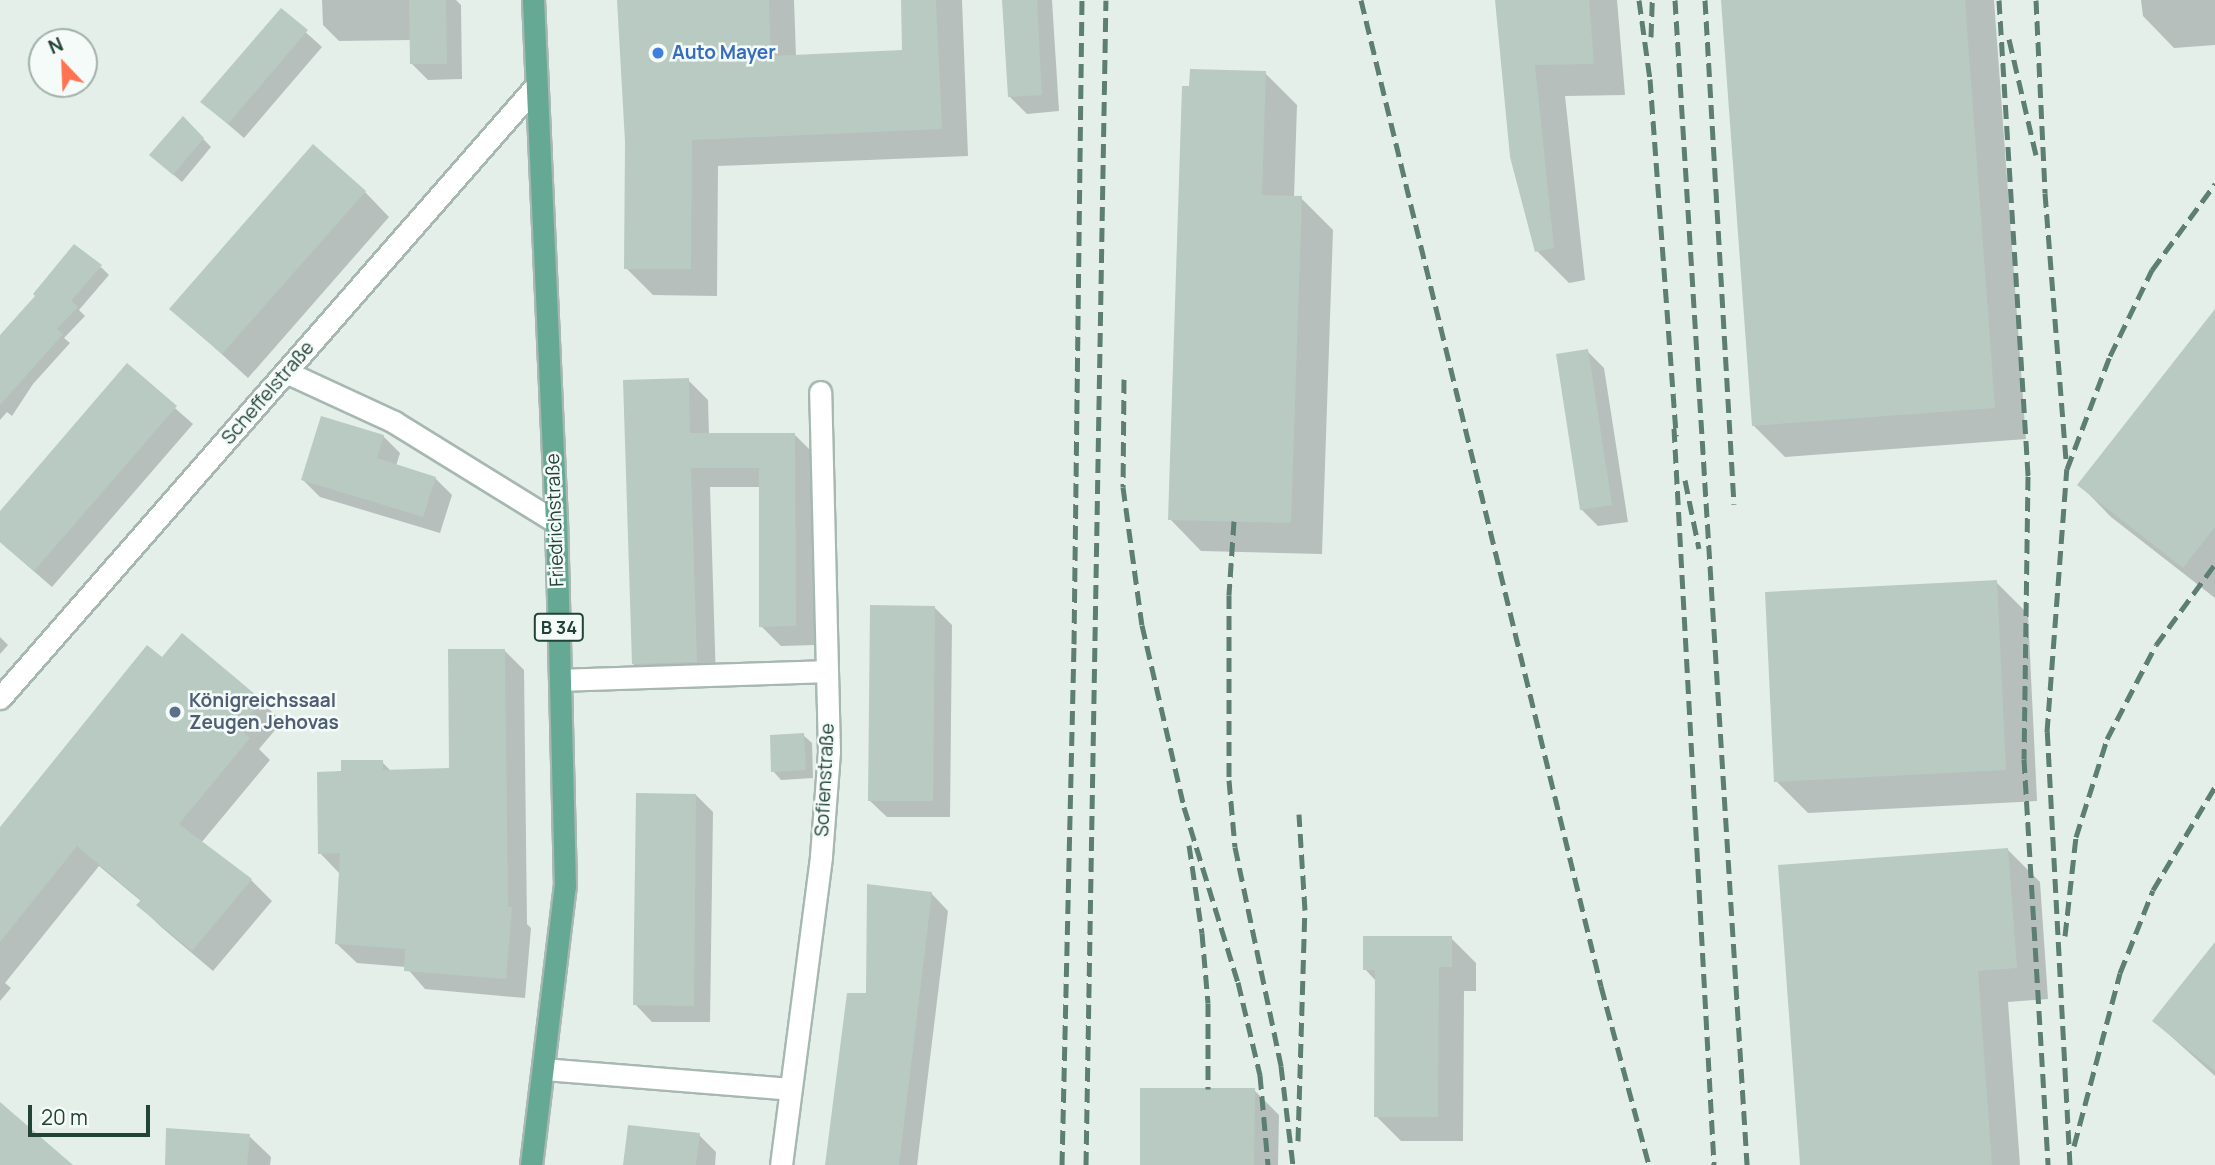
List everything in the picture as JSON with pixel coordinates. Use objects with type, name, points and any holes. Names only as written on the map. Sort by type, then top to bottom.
[{"type":"main road","name":"Friedrichstraße","points":[[531,1165],[565,886],[556,522],[533,0]]},
{"type":"street","name":"Scheffelstraße","points":[[0,698],[535,87]]},
{"type":"street","points":[[286,372],[394,422],[556,522]]},
{"type":"street","name":"Sofienstraße","points":[[781,1165],[821,856],[829,752],[820,392]]},
{"type":"street","points":[[560,680],[827,671]]},
{"type":"street","points":[[542,1069],[789,1089]]},
{"type":"building","points":[[409,0],[446,0],[447,64],[410,64]]},
{"type":"building","points":[[617,0],[769,0],[771,56],[902,50],[901,0],[936,0],[942,129],[692,140],[691,269],[624,269],[625,142]]},
{"type":"building","points":[[1002,0],[1037,0],[1042,95],[1008,97]]},
{"type":"building","points":[[1495,0],[1589,0],[1594,64],[1535,65],[1554,248],[1535,252],[1510,157]]},
{"type":"building","points":[[1721,0],[1965,0],[1995,408],[1752,426]]},
{"type":"building","points":[[281,8],[308,30],[228,124],[200,102]]},
{"type":"building","points":[[1190,69],[1266,71],[1262,195],[1302,196],[1291,523],[1168,520],[1182,86],[1189,86]]},
{"type":"building","points":[[183,116],[204,138],[173,175],[149,155]]},
{"type":"building","points":[[313,144],[366,191],[222,354],[169,309]]},
{"type":"building","points":[[74,244],[102,265],[71,301],[78,307],[57,329],[63,334],[0,405],[0,335],[35,296],[33,294]]},
{"type":"building","points":[[2215,309],[2215,527],[2183,568],[2077,485]]},
{"type":"building","points":[[1588,349],[1612,505],[1580,510],[1556,354]]},
{"type":"building","points":[[127,363],[177,406],[34,571],[0,542],[0,511]]},
{"type":"building","points":[[689,378],[690,433],[795,433],[796,626],[759,627],[759,468],[691,468],[697,662],[632,664],[623,380]]},
{"type":"building","points":[[321,416],[384,435],[377,458],[436,477],[423,517],[301,480]]},
{"type":"building","points":[[1997,580],[2006,770],[1774,782],[1765,592]]},
{"type":"building","points":[[870,605],[935,606],[933,801],[868,801]]},
{"type":"building","points":[[182,633],[262,700],[239,728],[250,738],[179,824],[252,879],[192,951],[136,905],[141,900],[77,846],[0,942],[0,827],[147,645],[162,657]]},
{"type":"building","points":[[448,649],[505,649],[508,907],[512,907],[506,979],[404,971],[405,949],[335,944],[340,853],[318,854],[317,772],[341,771],[341,760],[383,760],[383,770],[449,768]]},
{"type":"building","points":[[804,733],[806,770],[771,772],[770,735]]},
{"type":"building","points":[[636,793],[696,794],[694,1006],[633,1005]]},
{"type":"building","points":[[2008,848],[2017,968],[1978,971],[1992,1165],[1800,1165],[1778,865]]},
{"type":"building","points":[[867,884],[932,892],[899,1165],[825,1165],[847,993],[866,993]]},
{"type":"building","points":[[1363,936],[1452,936],[1452,967],[1439,967],[1438,1117],[1374,1117],[1375,970],[1363,970]]},
{"type":"building","points":[[2215,942],[2215,1071],[2152,1021]]},
{"type":"building","points":[[1140,1088],[1255,1088],[1254,1165],[1140,1165]]},
{"type":"building","points":[[0,1102],[73,1165],[0,1165]]},
{"type":"building","points":[[628,1125],[700,1133],[696,1165],[623,1165]]},
{"type":"building","points":[[166,1128],[250,1134],[247,1165],[165,1165]]},
{"type":"railway","points":[[1062,1165],[1074,644],[1082,0]]},
{"type":"railway","points":[[1086,1165],[1106,0]]},
{"type":"railway","points":[[1361,0],[1601,986],[1649,1165]]},
{"type":"railway","points":[[1639,0],[1650,79],[1676,436]]},
{"type":"railway","points":[[1651,37],[1652,0]]},
{"type":"railway","points":[[1675,0],[1747,1165]]},
{"type":"railway","points":[[1705,0],[1734,504]]},
{"type":"railway","points":[[1999,0],[2028,476],[2024,759],[2048,1165]]},
{"type":"railway","points":[[2036,0],[2045,193],[2066,462]]},
{"type":"railway","points":[[2009,39],[2036,155]]},
{"type":"railway","points":[[2070,1165],[2047,732],[2067,469],[2110,356],[2152,270],[2215,184]]},
{"type":"railway","points":[[1124,379],[1123,487],[1142,625],[1184,807],[1238,982],[1260,1075],[1268,1165]]},
{"type":"railway","points":[[1674,428],[1714,1165]]},
{"type":"railway","points":[[1685,480],[1699,549]]},
{"type":"railway","points":[[1234,521],[1229,595],[1229,780],[1235,847],[1281,1066],[1293,1165]]},
{"type":"railway","points":[[2065,936],[2076,837],[2107,739],[2156,645],[2215,564]]},
{"type":"railway","points":[[2074,1146],[2120,973],[2153,890],[2215,787]]},
{"type":"railway","points":[[1298,1141],[1305,910],[1299,814]]},
{"type":"railway","points":[[1189,845],[1202,933],[1208,1003],[1208,1089]]},
{"type":"place","name":"Auto Mayer","points":[[658,53]]},
{"type":"place","name":"Königreichssaal Zeugen Jehovas","points":[[175,712]]}]
